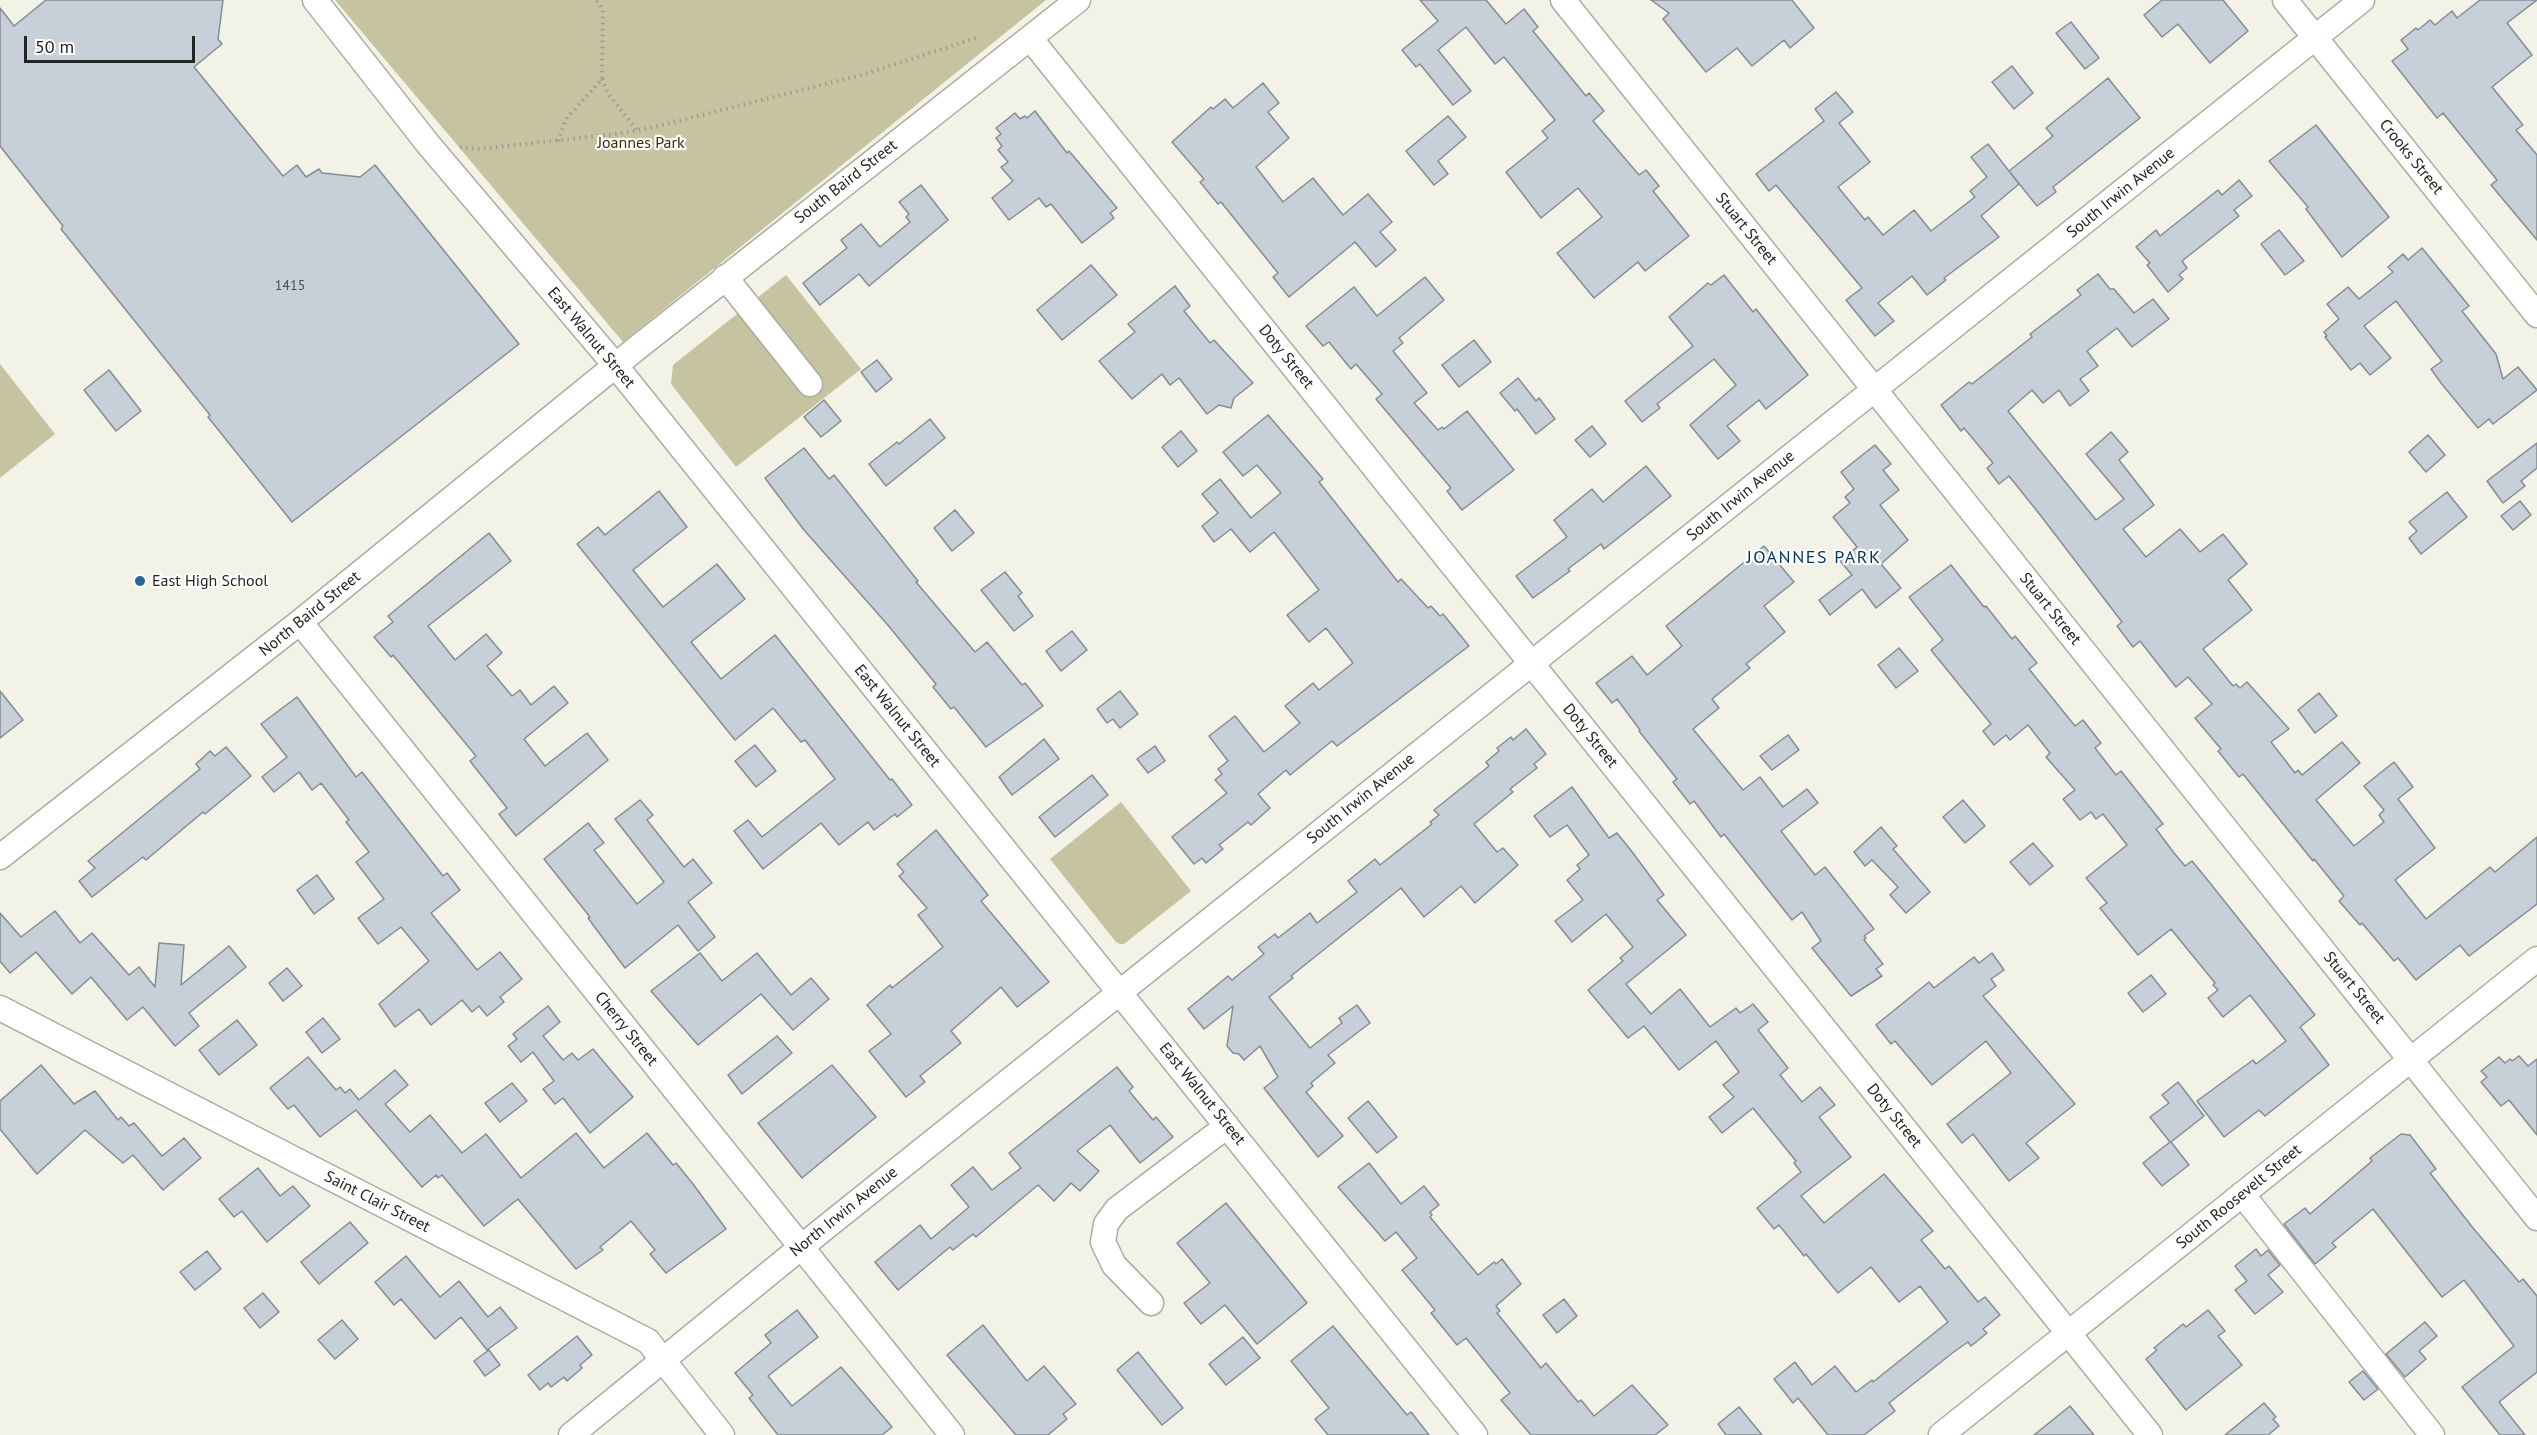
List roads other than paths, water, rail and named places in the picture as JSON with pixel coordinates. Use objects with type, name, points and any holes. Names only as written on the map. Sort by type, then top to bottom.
[{"type":"street","name":"East Walnut Street","points":[[315,0],[428,144],[615,365],[1475,1435]]},
{"type":"street","name":"South Baird Street","points":[[615,365],[1078,0]]},
{"type":"street","name":"Stuart Street","points":[[1563,0],[2537,1218]]},
{"type":"street","name":"Crooks Street","points":[[2285,0],[2537,315]]},
{"type":"street","name":"South Irwin Avenue","points":[[1120,992],[2362,0]]},
{"type":"street","name":"Doty Street","points":[[1030,38],[2150,1435]]},
{"type":"street","points":[[725,277],[810,384]]},
{"type":"street","name":"North Baird Street","points":[[0,857],[300,622],[615,365]]},
{"type":"street","name":"Cherry Street","points":[[300,622],[952,1435]]},
{"type":"street","name":"South Roosevelt Street","points":[[1941,1435],[2537,959]]},
{"type":"street","name":"North Irwin Avenue","points":[[571,1435],[662,1359],[1120,992]]},
{"type":"street","name":"Saint Clair Street","points":[[0,1008],[648,1341],[722,1435]]},
{"type":"street","points":[[1151,1303],[1114,1265],[1102,1242],[1106,1224],[1116,1209],[1227,1126]]},
{"type":"street","points":[[2242,1194],[2432,1435]]},
{"type":"place","name":"East High School","points":[[140,581]]},
{"type":"district","name":"JOANNES PARK","points":[[1814,558]]},
{"type":"park label","name":"Joannes Park","points":[[641,143]]}]
